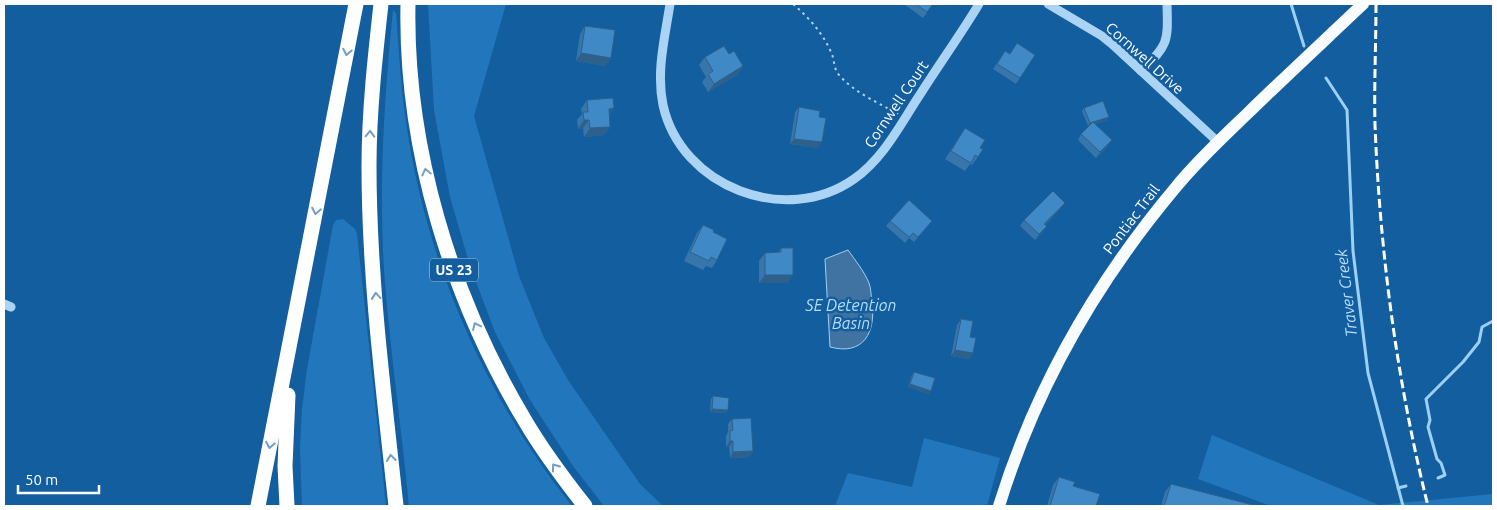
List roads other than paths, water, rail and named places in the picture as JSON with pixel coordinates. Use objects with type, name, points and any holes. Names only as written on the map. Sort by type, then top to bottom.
[{"type":"highway","points":[[258,506],[356,4]]},
{"type":"highway","points":[[381,4],[371,93],[369,166],[371,234],[382,379],[396,506]]},
{"type":"highway","name":"US 23","points":[[408,4],[411,77],[420,146],[446,246],[470,314],[492,361],[524,419],[554,465],[585,506]]},
{"type":"highway","points":[[287,506],[286,418],[294,329]]},
{"type":"main road","name":"Pontiac Trail","points":[[999,506],[1015,457],[1035,408],[1060,359],[1090,306],[1144,228],[1177,186],[1218,142],[1363,4]]},
{"type":"street","name":"Cornwell Court","points":[[670,4],[660,64],[663,106],[677,140],[697,165],[725,185],[754,196],[776,200],[800,199],[824,194],[848,183],[862,173],[882,152],[979,4]]},
{"type":"street","name":"Cornwell Drive","points":[[1048,4],[1102,36],[1218,142]]},
{"type":"street","points":[[1141,71],[1157,56],[1168,37],[1167,4]]},
{"type":"water","name":"SE Detention Basin","points":[[848,250],[869,283],[873,313],[872,323],[865,339],[859,345],[842,349],[830,347],[825,259]]},
{"type":"waterway","name":"Traver Creek","points":[[1291,4],[1304,46]]},
{"type":"waterway","name":"Traver Creek","points":[[1326,78],[1347,110],[1353,251],[1368,373],[1403,506]]},
{"type":"waterway","points":[[1438,478],[1445,475],[1441,463],[1437,459],[1428,427],[1430,420],[1426,399],[1463,362],[1479,342],[1482,327],[1493,321]]},
{"type":"waterway","name":"Traver Creek","points":[[1398,488],[1406,486]]},
{"type":"railway","points":[[1376,4],[1375,125],[1381,221],[1399,365],[1407,412],[1428,506]]}]
